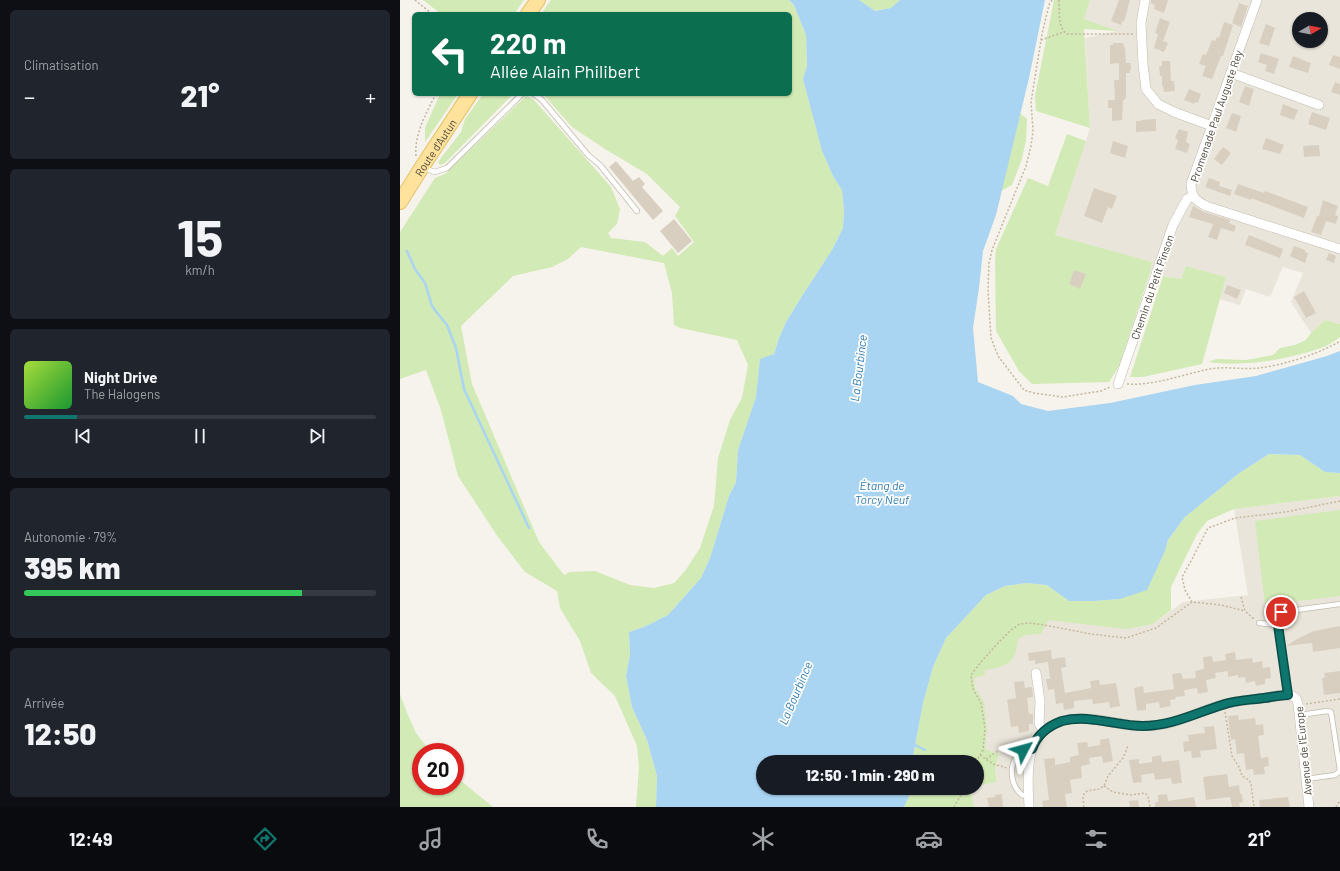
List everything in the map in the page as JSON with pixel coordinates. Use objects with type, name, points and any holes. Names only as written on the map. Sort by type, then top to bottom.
[{"type":"main road","points":[[529,12],[538,0]]},
{"type":"main road","name":"Route d'Autun","points":[[400,202],[469,96]]},
{"type":"street","points":[[1145,0],[1141,22],[1146,89],[1158,104],[1174,112],[1212,126]]},
{"type":"street","name":"Promenade Paul Auguste Rey","points":[[1257,0],[1191,184],[1193,196],[1197,201],[1206,206],[1340,249]]},
{"type":"street","points":[[1231,73],[1318,105]]},
{"type":"street","name":"Chemin du Petit Pinson","points":[[1118,384],[1174,225],[1187,199],[1193,196]]},
{"type":"street","points":[[1036,673],[1040,701],[1039,724],[1044,731]]},
{"type":"street","points":[[1029,807],[1029,749],[1047,728],[1059,722],[1073,718],[1135,726],[1162,725],[1224,704],[1292,696]]},
{"type":"street","name":"Avenue de l'Europe","points":[[1292,696],[1297,699],[1300,715],[1309,807]]},
{"type":"lane","points":[[422,167],[435,172],[447,168],[520,96]]},
{"type":"lane","points":[[537,96],[542,100],[588,155],[600,165],[636,211]]},
{"type":"lane","points":[[1292,696],[1278,625],[1278,615],[1281,612],[1340,604]]},
{"type":"lane","points":[[1258,623],[1278,625]]},
{"type":"lane","points":[[1300,715],[1327,711],[1331,712],[1340,771],[1335,775],[1306,779]]},
{"type":"lane","points":[[1029,749],[1016,755],[1012,765],[1012,777],[1015,787],[1020,794],[1029,796]]},
{"type":"path","points":[[415,0],[430,12]]},
{"type":"path","points":[[1052,0],[1049,6],[1041,40],[1031,102],[1033,130],[1031,146],[1026,166],[992,250],[989,262],[988,290],[991,338],[998,356],[1024,390],[1063,397],[1101,391],[1118,384],[1136,385],[1212,369],[1259,368],[1297,360],[1328,349],[1340,341]]},
{"type":"path","points":[[1059,0],[1061,27],[1067,34],[1142,34]]},
{"type":"path","points":[[1041,40],[1064,32]]},
{"type":"path","points":[[422,167],[416,157],[417,140],[435,96]]},
{"type":"path","points":[[1192,602],[1185,590],[1182,577],[1208,528],[1235,518],[1286,512],[1340,501]]},
{"type":"path","points":[[1241,597],[1245,611]]},
{"type":"path","points":[[980,755],[983,750],[985,728],[981,703],[973,689],[971,675],[1011,630],[1020,624],[1030,623],[1091,634],[1126,638],[1156,628],[1192,602],[1221,605],[1245,611],[1258,623]]},
{"type":"path","points":[[1308,704],[1340,698]]},
{"type":"path","points":[[1224,704],[1232,756],[1239,767],[1242,776],[1249,780],[1254,807]]},
{"type":"path","points":[[1012,769],[998,766],[986,759],[1015,743],[1022,744],[1029,749]]},
{"type":"path","points":[[1084,807],[1084,794],[1088,791],[1099,789],[1104,786],[1108,776],[1123,758],[1128,746]]},
{"type":"path","points":[[1104,786],[1112,792],[1131,795],[1145,793],[1148,796],[1150,807]]},
{"type":"path","points":[[954,807],[960,795]]},
{"type":"path","points":[[1336,807],[1340,800]]},
{"type":"shaded area","points":[[1090,0],[1340,0],[1340,324],[1325,320],[1311,333],[1291,302],[1303,273],[1283,267],[1270,297],[1246,289],[1240,305],[1219,299],[1226,277],[1186,266],[1181,279],[1150,273],[1152,262],[1055,235],[1090,128],[1085,38],[1117,31],[1084,19]]},
{"type":"shaded area","points":[[1340,496],[1340,807],[974,807],[971,795],[984,795],[984,785],[997,782],[995,769],[999,754],[978,747],[966,671],[1026,617],[1153,624],[1183,602],[1248,595],[1234,509]]},
{"type":"green space","points":[[423,0],[524,0],[515,12],[438,12]]},
{"type":"green space","points":[[551,0],[789,0],[794,5],[806,35],[807,66],[803,79],[822,151],[833,176],[842,190],[844,211],[843,228],[832,250],[786,322],[774,354],[760,360],[756,397],[738,450],[736,482],[729,496],[710,558],[701,578],[668,615],[644,627],[629,632],[630,655],[626,676],[632,707],[647,740],[657,776],[656,807],[636,807],[639,767],[637,746],[615,696],[591,673],[580,641],[560,608],[557,591],[525,572],[498,537],[458,476],[441,410],[426,370],[400,379],[400,232],[435,178],[445,174],[526,96],[533,99],[611,187],[620,209],[617,224],[608,233],[611,238],[645,242],[663,256],[672,248],[678,256],[694,242],[675,216],[680,207],[647,174],[572,127],[545,96],[792,96],[792,12],[542,12]],"holes":[[[581,247],[664,263],[672,293],[674,325],[680,328],[737,340],[748,365],[742,398],[730,420],[718,458],[714,506],[700,548],[685,571],[674,583],[654,588],[630,585],[595,571],[570,572],[564,575],[539,542],[472,384],[461,326],[513,276],[552,267],[568,259]]]},
{"type":"green space","points":[[859,0],[900,0],[891,8],[875,11]]},
{"type":"green space","points":[[1054,0],[1090,0],[1084,19],[1118,31],[1084,29],[1090,128],[1036,111],[1035,96]]},
{"type":"green space","points":[[439,96],[457,96],[425,142],[425,128]]},
{"type":"green space","points":[[482,96],[511,96],[445,163],[440,165],[438,162],[461,132],[465,119]]},
{"type":"green space","points":[[1020,113],[1027,119],[1026,141],[1021,162],[1012,185],[1001,191]]},
{"type":"green space","points":[[1067,134],[1086,141],[1055,235],[1152,262],[1150,273],[1119,366],[1109,382],[1032,384],[1019,371],[996,331],[996,249],[1028,178],[1048,186]]},
{"type":"green space","points":[[1186,266],[1226,277],[1202,364],[1143,377],[1130,377],[1163,276],[1181,279]]},
{"type":"green space","points":[[1325,320],[1340,324],[1340,337],[1324,347],[1294,356],[1250,363],[1236,364],[1208,362],[1216,359],[1246,360],[1273,355],[1280,348],[1295,345],[1306,340]]},
{"type":"green space","points":[[1269,454],[1300,455],[1325,472],[1340,473],[1340,496],[1234,509],[1207,521],[1197,534],[1171,587],[1171,610],[1153,624],[1126,629],[1048,620],[1041,634],[1026,635],[1018,639],[1015,654],[1009,663],[984,670],[985,675],[974,678],[975,688],[984,702],[987,730],[985,746],[987,750],[999,754],[995,769],[997,782],[984,785],[984,755],[913,755],[923,703],[933,667],[946,638],[986,595],[1005,586],[1026,583],[1047,585],[1069,601],[1120,599],[1147,589],[1165,551],[1168,540],[1185,517],[1238,474]]},
{"type":"green space","points":[[1340,510],[1340,596],[1265,605],[1255,521]]},
{"type":"green space","points":[[400,694],[416,733],[424,743],[412,743],[412,795],[464,795],[464,783],[493,807],[400,807]]},
{"type":"green space","points":[[910,795],[971,795],[974,807],[904,807]]},
{"type":"water","name":"Étang de Torcy Neuf","points":[[789,0],[859,0],[875,11],[891,8],[900,0],[1045,0],[1029,78],[996,215],[983,251],[973,328],[978,382],[1013,396],[1021,404],[1048,411],[1110,403],[1195,385],[1256,376],[1340,351],[1340,473],[1325,472],[1300,455],[1269,454],[1238,474],[1185,517],[1168,540],[1165,551],[1147,590],[1120,599],[1069,601],[1047,585],[1026,583],[1005,586],[986,595],[946,638],[933,667],[923,703],[913,755],[756,755],[756,795],[910,795],[904,807],[656,807],[657,776],[647,740],[632,707],[626,676],[630,655],[629,632],[644,627],[668,615],[701,578],[710,558],[729,496],[736,482],[738,450],[756,397],[760,359],[774,354],[786,322],[832,250],[843,228],[844,211],[842,190],[833,176],[822,151],[803,79],[807,66],[806,35],[794,5]]},
{"type":"building","points":[[1119,0],[1130,0],[1124,22],[1122,21],[1121,25],[1111,21]]},
{"type":"building","points":[[1151,0],[1168,0],[1164,13],[1154,9],[1155,5],[1151,3]]},
{"type":"building","points":[[1239,3],[1248,6],[1241,27],[1232,23]]},
{"type":"building","points":[[1160,18],[1170,22],[1163,41],[1168,43],[1164,52],[1154,48],[1158,34],[1155,33]]},
{"type":"building","points":[[1224,22],[1233,25],[1223,56],[1221,56],[1212,79],[1202,76],[1206,66],[1199,64],[1203,54],[1206,55],[1212,40],[1215,41],[1217,37],[1219,38]]},
{"type":"building","points":[[1266,24],[1275,28],[1269,46],[1259,43]]},
{"type":"building","points":[[1113,43],[1123,43],[1125,47],[1126,63],[1131,63],[1131,70],[1130,73],[1126,73],[1126,98],[1123,100],[1122,120],[1112,121],[1112,108],[1108,108],[1108,100],[1115,100],[1114,80],[1119,80],[1119,63],[1110,64],[1110,45],[1113,45]]},
{"type":"building","points":[[1261,53],[1279,59],[1274,74],[1265,71],[1267,65],[1258,62]]},
{"type":"building","points":[[1333,55],[1340,57],[1340,69],[1329,65]]},
{"type":"building","points":[[1293,56],[1311,63],[1308,73],[1289,67]]},
{"type":"building","points":[[1162,61],[1170,61],[1171,81],[1174,81],[1175,91],[1164,92],[1159,66],[1162,66]]},
{"type":"building","points":[[1335,82],[1340,84],[1340,95],[1331,92]]},
{"type":"building","points":[[1245,86],[1254,89],[1249,106],[1239,102]]},
{"type":"building","points":[[1189,89],[1201,94],[1198,103],[1195,102],[1194,104],[1184,100]]},
{"type":"building","points":[[1283,104],[1298,110],[1294,120],[1280,115]]},
{"type":"building","points":[[1312,112],[1330,118],[1326,130],[1308,124]]},
{"type":"building","points":[[1232,113],[1241,116],[1236,132],[1226,128]]},
{"type":"building","points":[[1156,119],[1156,131],[1136,132],[1136,121]]},
{"type":"building","points":[[1179,129],[1188,132],[1186,142],[1190,144],[1187,153],[1175,149],[1178,140],[1175,138]]},
{"type":"building","points":[[1266,138],[1284,145],[1280,154],[1262,149]]},
{"type":"building","points":[[1113,141],[1128,146],[1125,158],[1110,153]]},
{"type":"building","points":[[1319,145],[1320,156],[1304,157],[1303,146]]},
{"type":"building","points":[[1223,147],[1231,153],[1222,165],[1214,159]]},
{"type":"building","points":[[616,161],[633,181],[639,177],[645,184],[642,187],[663,211],[653,220],[609,167]]},
{"type":"building","points":[[1209,178],[1220,182],[1219,186],[1232,190],[1230,196],[1205,187]]},
{"type":"building","points":[[1238,184],[1264,193],[1265,191],[1308,207],[1304,218],[1251,198],[1251,200],[1234,194]]},
{"type":"building","points":[[1094,188],[1117,196],[1112,209],[1108,207],[1102,223],[1084,216]]},
{"type":"building","points":[[1323,200],[1338,206],[1335,215],[1338,216],[1336,224],[1326,221],[1321,235],[1311,232],[1317,216],[1319,216]]},
{"type":"building","points":[[1193,206],[1204,212],[1230,220],[1229,223],[1236,226],[1234,232],[1221,228],[1217,240],[1208,237],[1213,224],[1189,217]]},
{"type":"building","points":[[674,219],[692,241],[678,253],[660,231]]},
{"type":"building","points":[[1249,235],[1283,249],[1280,258],[1245,245]]},
{"type":"building","points":[[1294,246],[1305,250],[1305,252],[1308,253],[1305,263],[1290,256]]},
{"type":"building","points":[[1329,253],[1336,256],[1334,263],[1326,260]]},
{"type":"building","points":[[1074,270],[1086,274],[1080,289],[1069,284]]},
{"type":"building","points":[[1227,285],[1241,290],[1237,299],[1224,293]]},
{"type":"building","points":[[1304,291],[1316,313],[1306,318],[1294,297]]},
{"type":"building","points":[[1340,626],[1340,648],[1313,652],[1312,643],[1286,646],[1314,631]]},
{"type":"building","points":[[1051,650],[1052,659],[1065,657],[1066,667],[1061,668],[1065,693],[1091,688],[1090,681],[1099,680],[1100,685],[1116,683],[1120,706],[1110,708],[1109,702],[1093,704],[1092,699],[1074,701],[1074,708],[1064,710],[1063,703],[1056,704],[1054,689],[1048,690],[1046,679],[1050,679],[1048,662],[1035,664],[1035,660],[1029,661],[1028,653]]},
{"type":"building","points":[[1235,652],[1236,660],[1252,658],[1253,663],[1262,661],[1263,668],[1270,667],[1271,678],[1265,679],[1265,684],[1256,686],[1255,681],[1246,683],[1245,677],[1238,678],[1238,675],[1228,677],[1228,671],[1215,673],[1216,678],[1206,680],[1208,692],[1198,694],[1197,688],[1184,690],[1185,696],[1175,697],[1176,699],[1170,700],[1171,706],[1160,708],[1159,702],[1146,704],[1146,710],[1137,711],[1134,688],[1143,686],[1144,693],[1174,689],[1172,674],[1181,673],[1183,679],[1196,678],[1195,671],[1204,669],[1203,657],[1212,656],[1213,662],[1226,660],[1225,654]]},
{"type":"building","points":[[1340,671],[1340,693],[1324,695],[1322,678],[1325,677],[1324,673]]},
{"type":"building","points":[[1024,681],[1025,688],[1032,687],[1033,697],[1027,698],[1029,714],[1033,714],[1033,724],[1029,724],[1029,731],[1019,733],[1018,726],[1011,727],[1007,700],[1016,698],[1014,682]]},
{"type":"building","points":[[1238,715],[1239,720],[1255,718],[1256,725],[1263,724],[1264,735],[1258,736],[1261,758],[1268,757],[1269,766],[1264,767],[1265,774],[1254,775],[1253,769],[1246,770],[1244,753],[1237,754],[1235,739],[1231,740],[1228,716]]},
{"type":"building","points":[[1214,726],[1217,749],[1200,751],[1201,757],[1192,758],[1191,751],[1184,752],[1183,742],[1189,741],[1188,735],[1205,733],[1204,727]]},
{"type":"building","points":[[1109,738],[1113,761],[1103,763],[1102,756],[1089,758],[1090,764],[1081,766],[1082,778],[1070,780],[1072,793],[1065,794],[1067,807],[1043,807],[1042,801],[1049,800],[1044,759],[1055,758],[1055,765],[1070,762],[1070,757],[1079,755],[1077,743],[1087,742],[1088,747],[1100,745],[1100,740]]},
{"type":"building","points":[[1161,755],[1162,762],[1179,760],[1182,783],[1172,784],[1171,778],[1155,780],[1154,773],[1141,775],[1142,782],[1133,783],[1129,760],[1139,759],[1139,764],[1152,762],[1152,757]]},
{"type":"building","points":[[1227,774],[1229,787],[1239,785],[1243,802],[1239,803],[1240,807],[1232,807],[1230,797],[1206,800],[1203,777]]},
{"type":"building","points":[[1002,794],[1003,807],[989,807],[987,798]]},
{"type":"building","points":[[1167,794],[1168,801],[1194,797],[1196,807],[1155,807],[1155,803],[1158,802],[1158,795]]},
{"type":"building","points":[[1288,797],[1290,807],[1260,807],[1259,800]]},
{"type":"building","points":[[1138,800],[1139,807],[1130,807],[1129,801]]},
{"type":"waterway","points":[[407,251],[415,269],[425,283],[432,306],[447,325],[456,348],[464,389],[529,528]]},
{"type":"waterway","points":[[913,744],[925,750]]},
{"type":"route","points":[[1023,750],[1032,749],[1036,740],[1047,728],[1059,722],[1073,718],[1135,726],[1162,725],[1224,704],[1288,695],[1278,625],[1278,615],[1281,612]]},
{"type":"water label","name":"La Bourbince","points":[[858,368]]},
{"type":"water label","name":"La Bourbince","points":[[795,693]]}]
